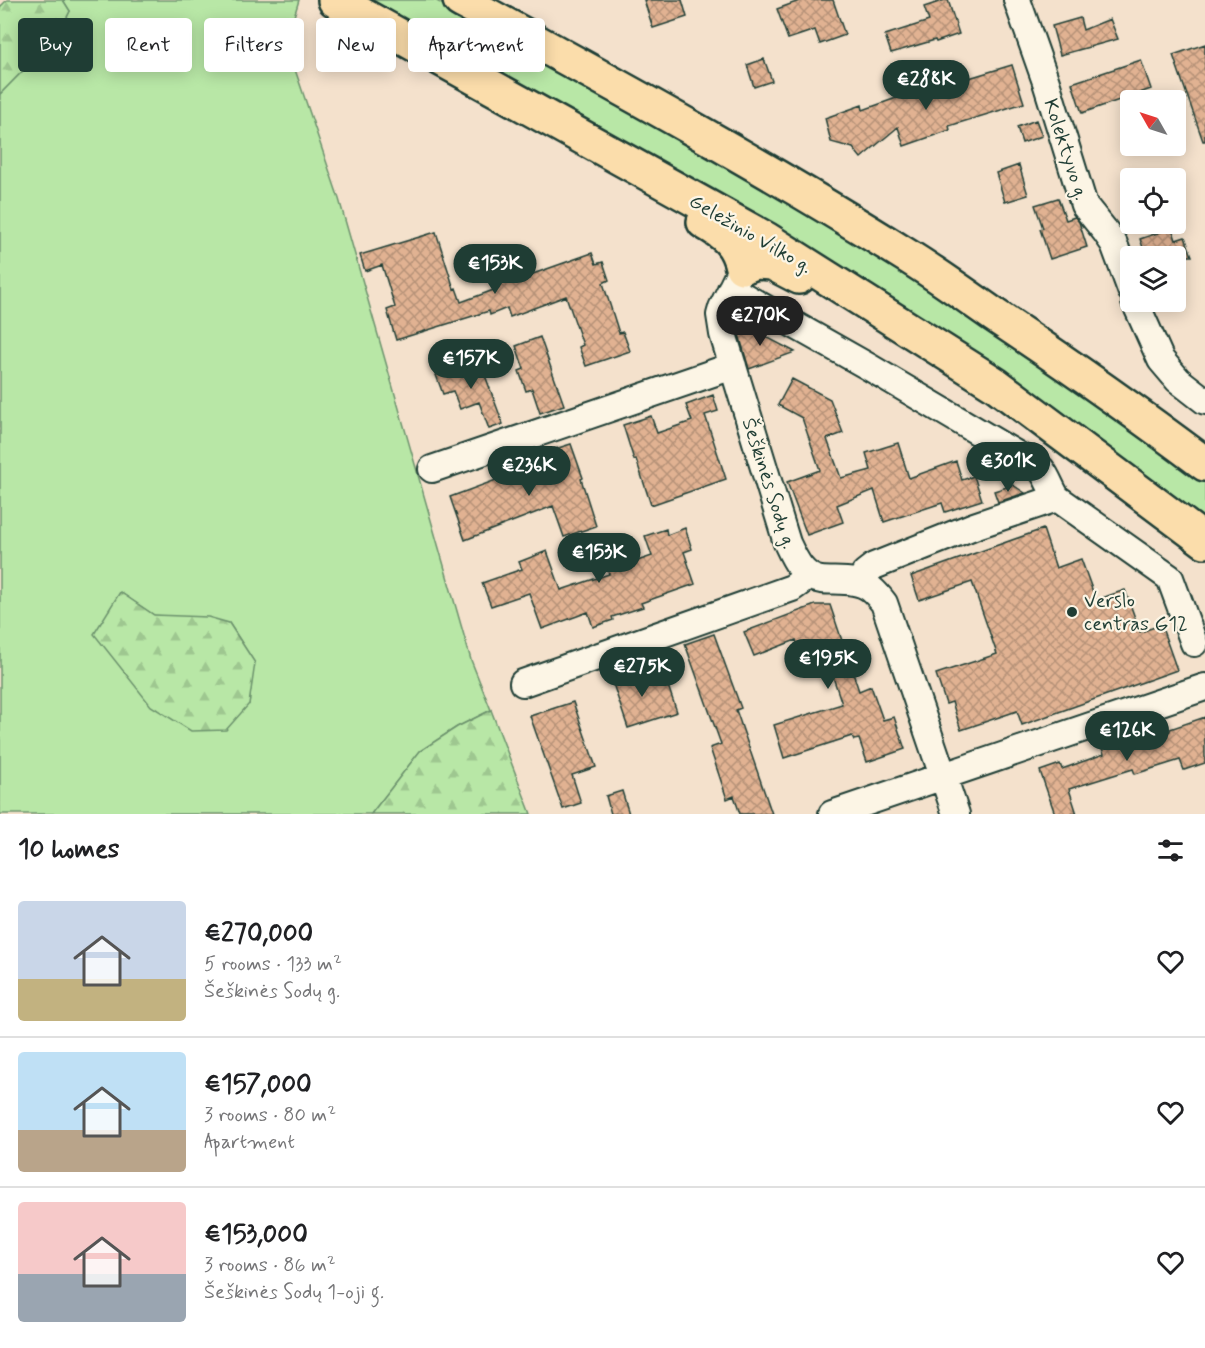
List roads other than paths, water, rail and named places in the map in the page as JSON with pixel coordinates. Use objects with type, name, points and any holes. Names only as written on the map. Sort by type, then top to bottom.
[{"type":"highway","name":"Geležinio Vilko g.","points":[[335,0],[766,240],[995,384],[1205,540]]},
{"type":"highway","points":[[460,0],[674,117],[897,249],[1039,345],[1205,464]]},
{"type":"highway","points":[[624,160],[662,197],[720,231],[732,242],[739,254],[737,278]]},
{"type":"highway","points":[[737,278],[756,262],[772,263],[840,303],[890,318]]},
{"type":"street","name":"Kolektyvo g.","points":[[1017,0],[1046,82],[1084,205],[1106,231],[1120,260]]},
{"type":"street","name":"Šeškinės Sodų g.","points":[[737,278],[720,315],[723,334],[793,556],[807,574],[819,579],[860,583]]},
{"type":"street","points":[[737,278],[868,367],[1041,469],[1057,498],[1170,578],[1194,643]]},
{"type":"street","points":[[1140,312],[1161,360],[1178,380],[1205,401]]},
{"type":"street","points":[[432,469],[733,366]]},
{"type":"street","points":[[956,814],[884,603],[870,587],[860,583],[865,573],[874,566],[974,526],[1057,498]]},
{"type":"street","points":[[523,683],[792,588],[807,574]]},
{"type":"street","points":[[832,814],[1205,687]]},
{"type":"place","name":"Verslo centras G12","points":[[1072,612]]}]
